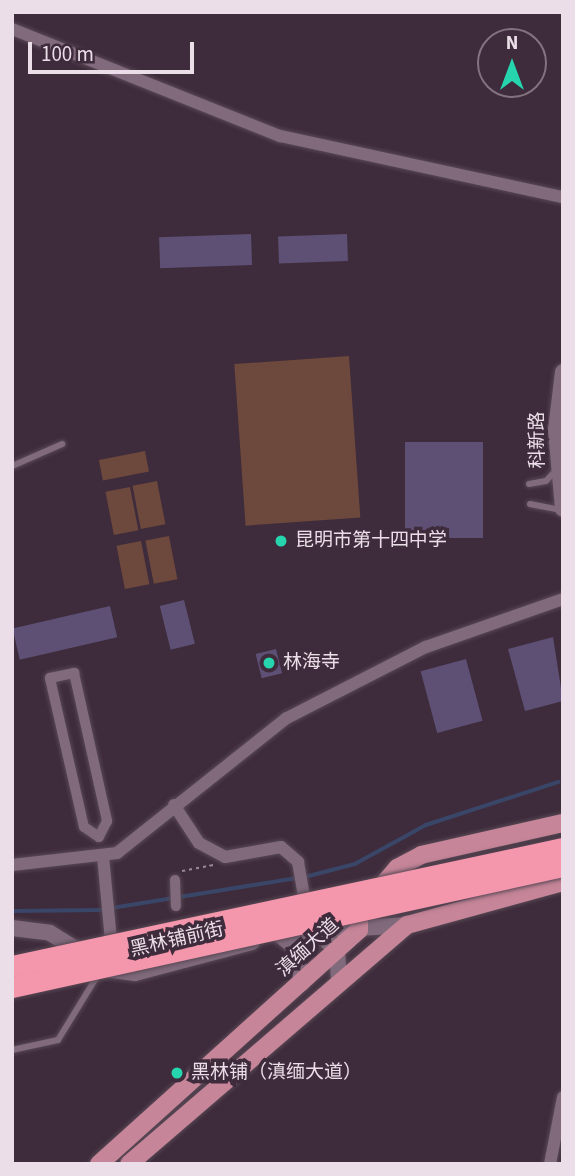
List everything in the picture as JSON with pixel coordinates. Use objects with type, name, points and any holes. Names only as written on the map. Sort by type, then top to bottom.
[{"type":"highway","points":[[12,966],[563,848]]},
{"type":"highway","points":[[12,988],[563,866]]},
{"type":"main road","name":"滇缅大道","points":[[99,1164],[337,950],[397,869],[421,855],[563,823]]},
{"type":"main road","points":[[129,1164],[339,977],[407,925],[563,881]]},
{"type":"street","points":[[12,29],[280,136],[563,197]]},
{"type":"street","name":"科新路","points":[[563,372],[558,464],[563,511]]},
{"type":"street","points":[[12,864],[103,856],[134,842],[174,805],[287,718],[387,664],[563,599]]},
{"type":"street","points":[[12,928],[50,933],[108,970],[110,928],[99,837],[107,821],[74,673],[50,678],[84,827],[99,837]]},
{"type":"street","points":[[174,805],[199,843],[225,856],[281,847],[298,862],[310,926]]},
{"type":"street","points":[[175,880],[176,906]]},
{"type":"street","points":[[277,933],[359,921]]},
{"type":"street","points":[[277,933],[310,926],[359,921],[407,925]]},
{"type":"street","points":[[277,933],[324,938],[337,950],[339,977]]},
{"type":"street","points":[[277,933],[295,947],[302,983]]},
{"type":"street","name":"黑林铺前街","points":[[108,970],[226,953],[277,933]]},
{"type":"street","points":[[550,1164],[563,1097]]},
{"type":"lane","points":[[12,466],[62,444]]},
{"type":"lane","points":[[529,484],[550,478],[558,464]]},
{"type":"lane","points":[[530,504],[553,505],[563,511]]},
{"type":"lane","points":[[12,1050],[58,1040],[108,970]]},
{"type":"path","points":[[175,880],[176,871],[205,871],[225,856]]},
{"type":"shaded area","points":[[349,356],[360,518],[246,526],[234,364]]},
{"type":"shaded area","points":[[145,451],[149,472],[103,481],[99,460]]},
{"type":"shaded area","points":[[157,481],[165,524],[141,529],[132,486]]},
{"type":"shaded area","points":[[130,487],[138,530],[114,535],[105,492]]},
{"type":"shaded area","points":[[169,536],[177,579],[154,584],[145,541]]},
{"type":"shaded area","points":[[141,541],[149,584],[125,589],[116,546]]},
{"type":"building","points":[[251,234],[252,265],[160,268],[159,237]]},
{"type":"building","points":[[347,234],[348,261],[279,263],[278,236]]},
{"type":"building","points":[[405,442],[483,442],[483,538],[405,538]]},
{"type":"building","points":[[184,600],[195,644],[171,650],[160,606]]},
{"type":"building","points":[[110,606],[117,637],[20,660],[13,628]]},
{"type":"building","points":[[553,637],[563,701],[525,711],[508,649]]},
{"type":"building","name":"林海寺","points":[[276,649],[282,673],[262,678],[256,654]]},
{"type":"building","points":[[466,659],[483,721],[437,733],[421,671]]},
{"type":"waterway","points":[[305,877],[355,864],[426,825],[558,782]]},
{"type":"waterway","points":[[112,908],[297,878]]},
{"type":"waterway","points":[[12,911],[104,910]]},
{"type":"place","name":"昆明市第十四中学","points":[[281,541]]},
{"type":"place","name":"林海寺","points":[[269,663]]},
{"type":"place","name":"黑林铺（滇缅大道）","points":[[177,1073]]}]
